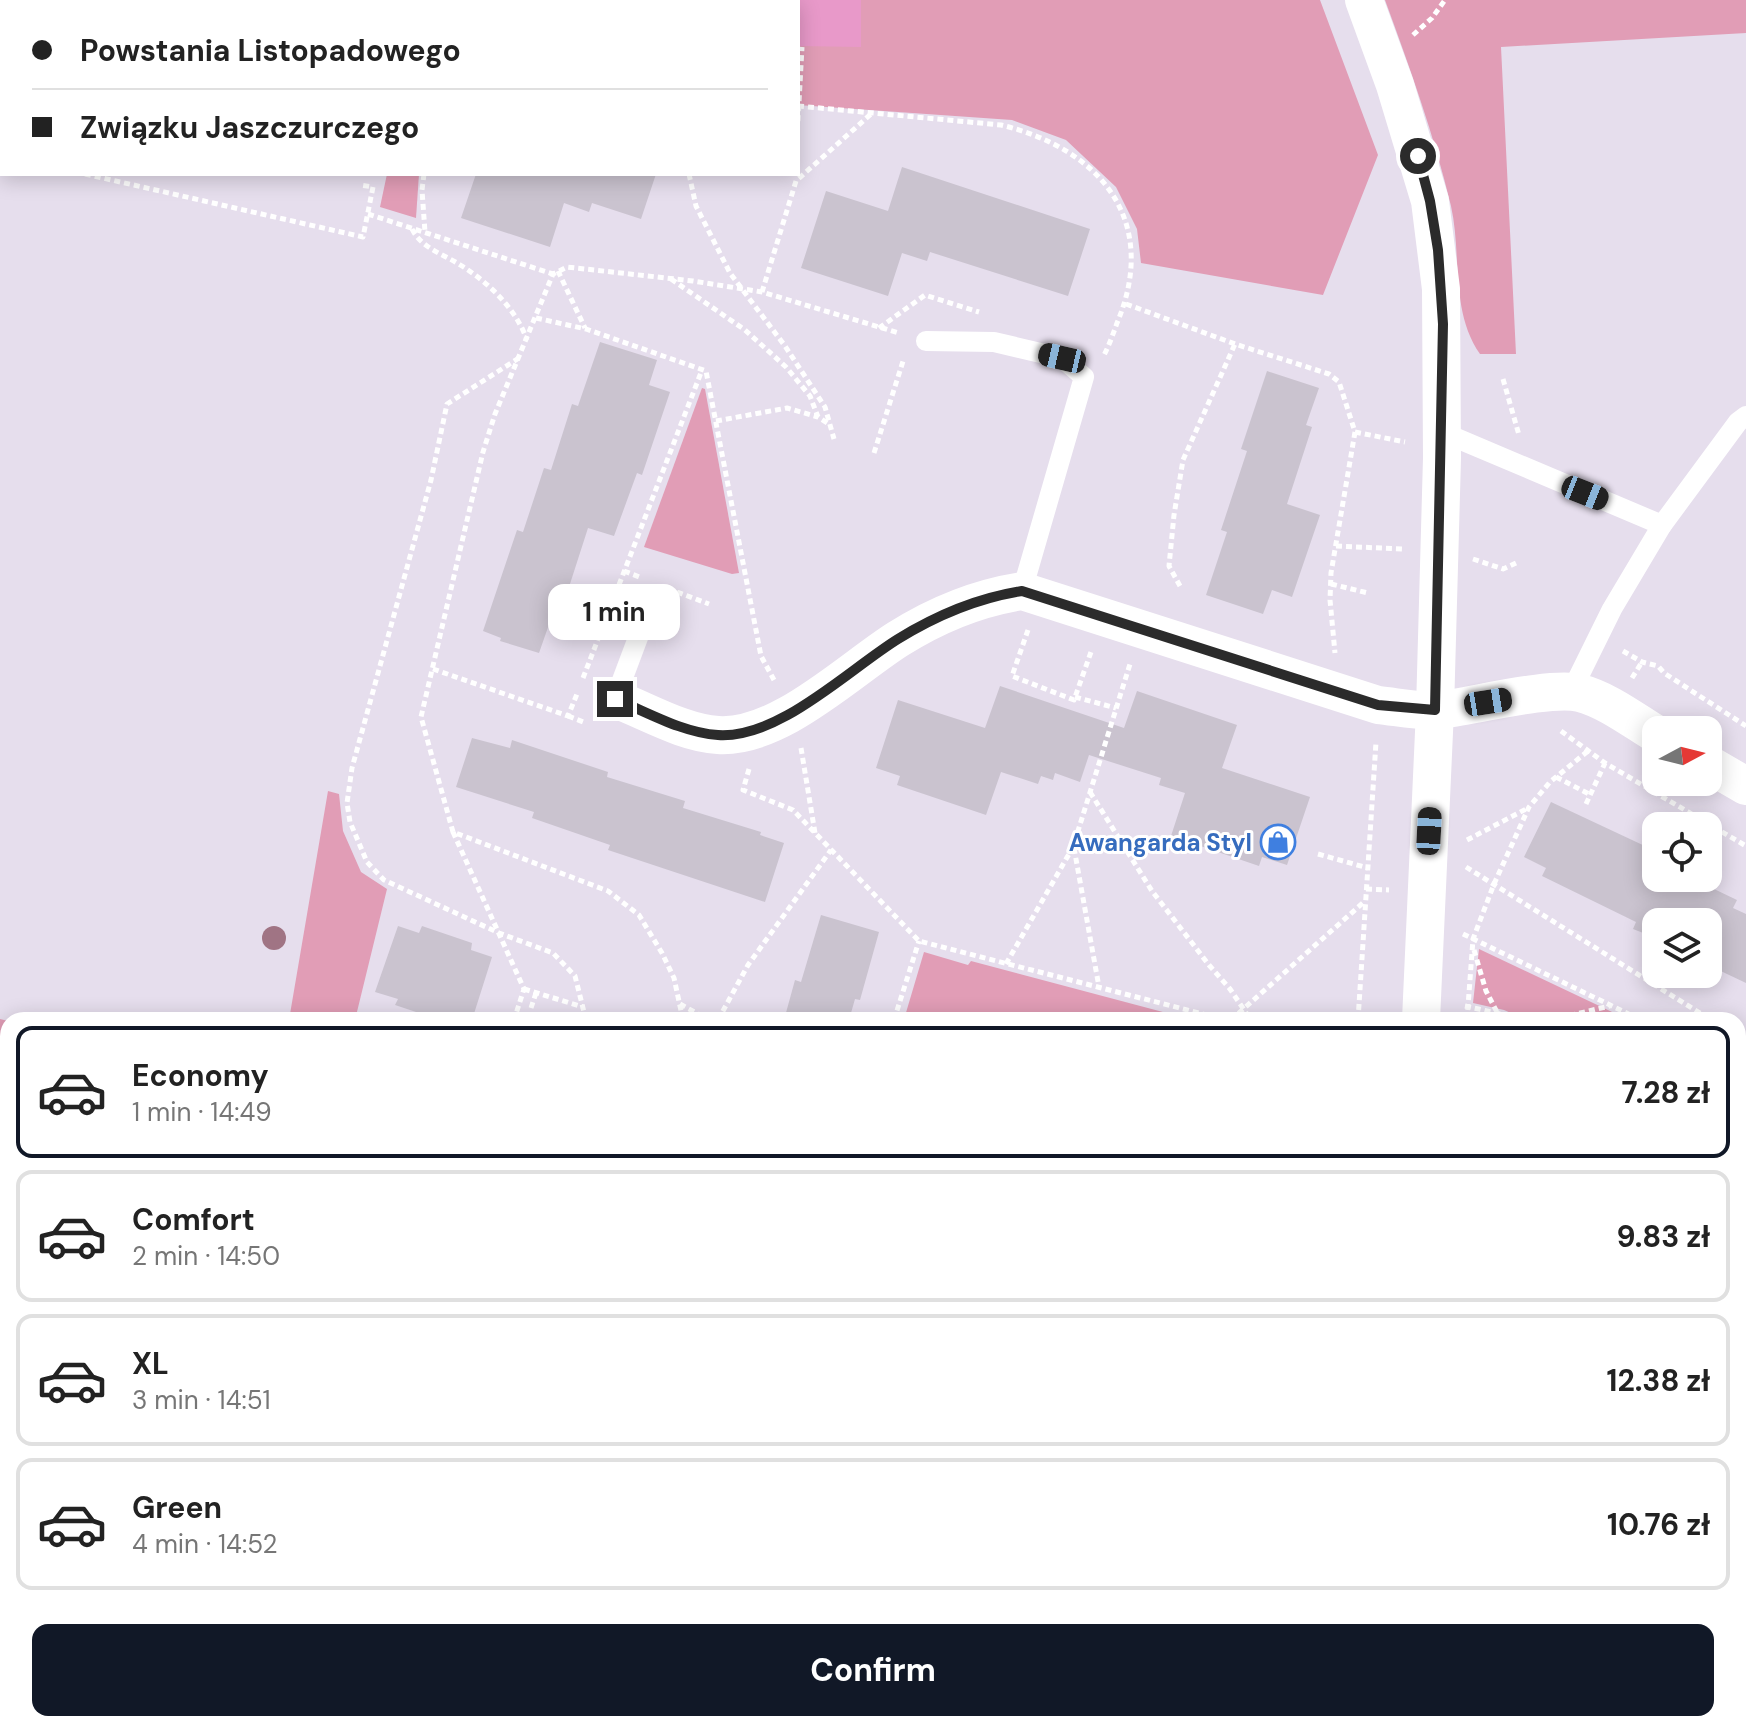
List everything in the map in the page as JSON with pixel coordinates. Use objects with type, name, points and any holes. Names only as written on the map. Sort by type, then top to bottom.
[{"type":"street","points":[[1364,0],[1395,85],[1430,201],[1438,250],[1442,312],[1426,438],[1435,710],[1421,1012]]},
{"type":"street","points":[[615,699],[704,733],[720,735],[752,731],[791,712],[913,631],[965,604],[1026,606],[1141,629],[1378,705],[1435,710],[1571,692],[1615,709],[1642,725]]},
{"type":"street","points":[[1722,772],[1746,786]]},
{"type":"lane","points":[[918,339],[994,342],[1062,358],[1084,377],[1026,606]]},
{"type":"lane","points":[[1571,692],[1612,609],[1662,525],[1738,422],[1746,416]]},
{"type":"lane","points":[[1426,438],[1534,472],[1662,525]]},
{"type":"lane","points":[[615,699],[651,603]]},
{"type":"path","points":[[800,76],[802,47]]},
{"type":"path","points":[[800,106],[1001,125],[1030,132],[1066,149],[1093,169],[1113,195],[1129,229],[1133,265],[1126,304],[1108,348]]},
{"type":"path","points":[[800,174],[872,113]]},
{"type":"path","points":[[94,176],[363,237],[373,187],[360,185]]},
{"type":"path","points":[[424,176],[425,232]]},
{"type":"path","points":[[689,176],[696,206],[730,273],[785,346],[813,394],[818,417]]},
{"type":"path","points":[[762,292],[796,177]]},
{"type":"path","points":[[368,214],[555,272],[567,267],[762,292],[918,339],[874,453]]},
{"type":"path","points":[[412,228],[417,239],[461,265],[512,310],[527,340]]},
{"type":"path","points":[[517,1012],[524,989],[453,832],[421,717],[483,452],[495,414],[555,272]]},
{"type":"path","points":[[555,272],[586,329]]},
{"type":"path","points":[[670,279],[745,330],[786,367],[825,407],[834,439]]},
{"type":"path","points":[[1126,304],[1329,374],[1339,382],[1355,432],[1331,584],[1336,650],[1326,688]]},
{"type":"path","points":[[536,318],[586,329],[706,371],[763,659]]},
{"type":"path","points":[[1180,586],[1169,566],[1183,460],[1235,344]]},
{"type":"path","points":[[520,357],[447,404],[431,480],[352,768],[347,803],[355,837],[367,862],[384,880],[499,933],[553,953],[575,976],[584,1012]]},
{"type":"path","points":[[433,669],[568,716],[702,369]]},
{"type":"path","points":[[1503,379],[1521,441],[1534,472]]},
{"type":"path","points":[[716,421],[787,408],[818,417],[830,425]]},
{"type":"path","points":[[1355,432],[1426,438]]},
{"type":"path","points":[[1336,546],[1412,549]]},
{"type":"path","points":[[1473,559],[1503,569],[1516,563]]},
{"type":"path","points":[[1331,584],[1368,593]]},
{"type":"path","points":[[1026,606],[1012,676],[1074,700],[1095,642]]},
{"type":"path","points":[[1006,964],[1073,847],[1141,629]]},
{"type":"path","points":[[1642,662],[1658,666],[1664,673],[1746,726]]},
{"type":"path","points":[[1075,697],[1116,708]]},
{"type":"path","points":[[1359,1012],[1378,705]]},
{"type":"path","points":[[800,740],[815,834]]},
{"type":"path","points":[[1467,1012],[1473,942],[1494,884],[1529,807],[1556,777],[1588,751],[1746,846]]},
{"type":"path","points":[[753,758],[743,790],[793,810],[919,941],[1196,1012]]},
{"type":"path","points":[[1586,804],[1605,763]]},
{"type":"path","points":[[1556,777],[1591,795]]},
{"type":"path","points":[[1089,791],[1152,891],[1246,1012]]},
{"type":"path","points":[[1460,843],[1529,807]]},
{"type":"path","points":[[453,832],[608,891],[639,915],[674,978],[682,1012]]},
{"type":"path","points":[[1073,847],[1099,988]]},
{"type":"path","points":[[722,1012],[748,965],[831,850]]},
{"type":"path","points":[[1318,854],[1368,868]]},
{"type":"path","points":[[1459,863],[1698,1012]]},
{"type":"path","points":[[1240,1012],[1366,900]]},
{"type":"path","points":[[1426,916],[1473,942],[1625,1012]]},
{"type":"path","points":[[897,1012],[919,941]]},
{"type":"path","points":[[1473,942],[1486,991],[1497,1012]]},
{"type":"path","points":[[524,989],[583,1007]]},
{"type":"path","points":[[531,1008],[536,993]]},
{"type":"path","points":[[680,1004],[695,1012]]},
{"type":"path","points":[[1583,1012],[1611,1005]]},
{"type":"path","points":[[1467,1007],[1489,1012]]},
{"type":"shaded area","points":[[800,0],[1320,0],[1378,155],[1323,295],[1141,263],[1137,229],[1116,187],[1066,140],[1012,120],[800,105]]},
{"type":"shaded area","points":[[800,0],[861,0],[861,47],[800,46]]},
{"type":"shaded area","points":[[1385,0],[1746,0],[1746,33],[1501,47],[1516,354],[1480,354],[1464,320],[1451,206],[1421,102]]},
{"type":"shaded area","points":[[387,176],[419,176],[416,218],[380,207]]},
{"type":"shaded area","points":[[702,388],[705,389],[739,573],[732,574],[644,547]]},
{"type":"shaded area","points":[[328,791],[339,794],[343,831],[361,872],[387,889],[357,1012],[290,1012]]},
{"type":"shaded area","points":[[1479,949],[1612,1012],[1509,1012],[1473,1003]]},
{"type":"shaded area","points":[[924,952],[968,965],[971,961],[1163,1012],[906,1012]]},
{"type":"building","points":[[902,167],[1090,229],[1068,296],[930,252],[927,261],[902,253],[888,296],[801,268],[826,191],[888,211]]},
{"type":"building","points":[[475,176],[655,176],[641,219],[592,203],[589,212],[564,203],[550,247],[461,218]]},
{"type":"building","points":[[600,342],[657,360],[649,385],[670,392],[642,475],[637,473],[614,536],[588,528],[560,615],[553,613],[539,653],[500,641],[501,638],[483,631],[517,530],[523,532],[544,468],[551,470],[572,404],[578,406]]},
{"type":"building","points":[[1267,371],[1319,388],[1306,425],[1312,427],[1287,504],[1320,515],[1292,597],[1272,590],[1263,614],[1206,595],[1227,532],[1221,530],[1247,451],[1241,449]]},
{"type":"building","points":[[1000,686],[1124,728],[1137,691],[1237,725],[1222,768],[1310,797],[1287,865],[1262,857],[1259,866],[1171,836],[1185,793],[1159,785],[1161,778],[1089,755],[1080,782],[1055,773],[1053,780],[1041,776],[1038,784],[1001,772],[986,815],[897,785],[900,776],[876,768],[898,700],[985,728]]},
{"type":"building","points":[[472,738],[510,748],[512,740],[608,772],[607,777],[685,801],[683,808],[761,832],[760,835],[784,843],[765,902],[608,850],[610,845],[532,818],[534,812],[456,787]]},
{"type":"building","points":[[1551,802],[1642,845],[1642,892],[1720,892],[1737,900],[1733,908],[1746,914],[1746,983],[1722,972],[1722,908],[1642,908],[1642,933],[1633,929],[1636,922],[1542,876],[1546,868],[1524,857]]},
{"type":"building","points":[[821,915],[879,932],[860,1000],[855,999],[851,1012],[786,1012],[795,980],[801,982]]},
{"type":"building","points":[[398,926],[419,933],[422,926],[472,943],[471,950],[492,957],[475,1012],[416,1012],[395,1005],[398,999],[375,992]]},
{"type":"place","name":"Awangarda Styl","points":[[1278,842]]},
{"type":"route","points":[[615,699],[704,733],[720,735],[752,731],[791,712],[900,638],[965,604],[1022,591],[1378,705],[1435,710],[1443,324],[1438,250],[1418,156]]}]
